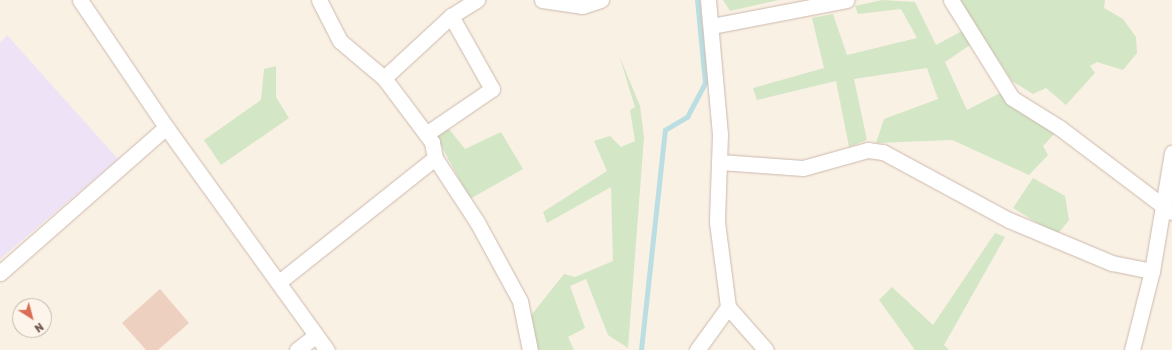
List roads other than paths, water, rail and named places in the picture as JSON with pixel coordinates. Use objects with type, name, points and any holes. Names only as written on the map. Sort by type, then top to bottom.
[{"type":"street","points":[[80,0],[166,127],[327,350]]},
{"type":"street","points":[[319,0],[340,41],[384,78],[426,134],[435,158],[477,222],[520,301],[530,350]]},
{"type":"street","points":[[384,78],[451,16],[477,0]]},
{"type":"street","points":[[542,0],[582,6],[600,0]]},
{"type":"street","points":[[708,0],[712,26],[720,162],[717,222],[728,307],[766,350]]},
{"type":"street","points":[[712,26],[847,0]]},
{"type":"street","points":[[951,0],[1012,98],[1060,128],[1168,211]]},
{"type":"street","points":[[426,134],[492,89],[451,16]]},
{"type":"street","points":[[0,272],[166,127]]},
{"type":"street","points":[[720,162],[803,168],[868,150],[883,152],[1009,220],[1112,263],[1152,271]]},
{"type":"street","points":[[1132,350],[1168,211],[1172,153]]},
{"type":"street","points":[[278,282],[435,158]]},
{"type":"street","points":[[698,350],[728,307]]},
{"type":"street","points":[[297,350],[316,335]]},
{"type":"waterway","points":[[641,350],[665,130],[687,117],[705,83],[697,0]]}]
